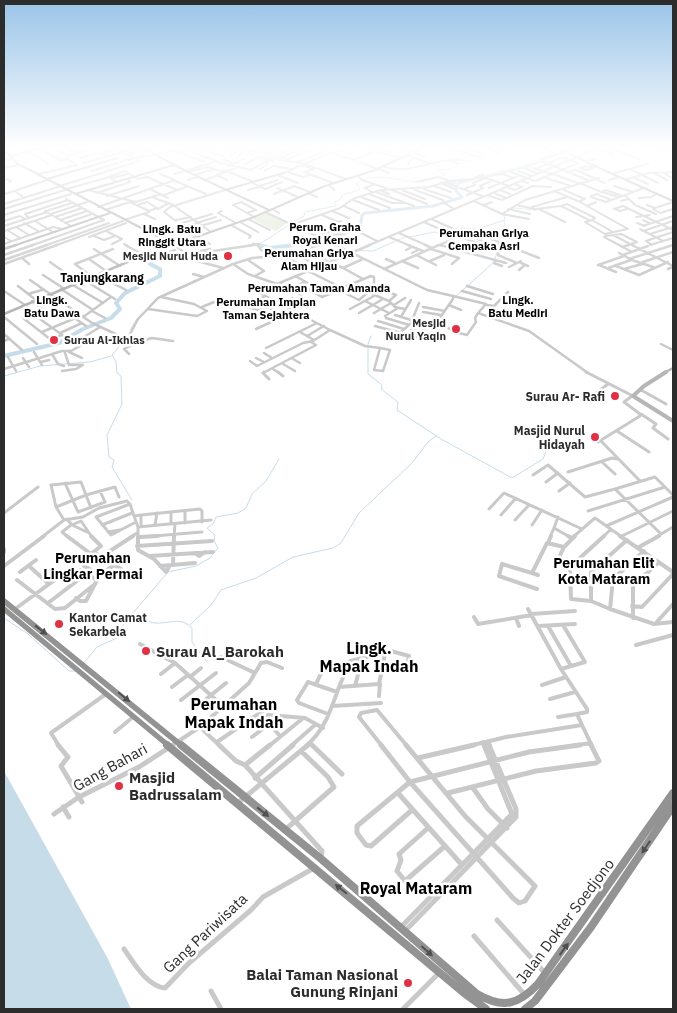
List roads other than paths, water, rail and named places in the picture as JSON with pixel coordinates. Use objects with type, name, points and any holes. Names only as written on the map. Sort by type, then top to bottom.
[{"type":"highway","points":[[4,602],[77,661],[82,670],[133,717],[486,1009]]},
{"type":"highway","points":[[4,609],[71,666],[82,670]]},
{"type":"highway","name":"Jalan Dokter Soedjono","points":[[82,670],[216,772],[379,908],[485,1000],[510,1004],[526,996],[546,974],[615,885],[673,806]]},
{"type":"highway","points":[[208,779],[216,772]]},
{"type":"highway","name":"Jalan Dokter Soedjono","points":[[525,1009],[535,1001],[615,885],[673,793]]},
{"type":"highway","points":[[374,916],[379,908]]},
{"type":"main road","points":[[232,193],[270,210]]},
{"type":"main road","points":[[4,314],[158,250],[254,217],[308,193]]},
{"type":"main road","points":[[657,193],[672,200]]},
{"type":"main road","points":[[73,194],[172,246]]},
{"type":"main road","points":[[73,194],[109,213]]},
{"type":"main road","points":[[656,194],[672,200]]},
{"type":"main road","points":[[4,247],[26,242],[109,213]]},
{"type":"main road","points":[[631,395],[673,368]]},
{"type":"main road","points":[[631,395],[673,420]]},
{"type":"street","points":[[17,193],[24,198]]},
{"type":"street","points":[[4,204],[38,193]]},
{"type":"street","points":[[4,209],[55,193]]},
{"type":"street","points":[[98,193],[138,202],[162,194],[168,198]]},
{"type":"street","points":[[107,196],[115,193]]},
{"type":"street","points":[[98,206],[138,193]]},
{"type":"street","points":[[191,217],[176,221],[164,212],[173,205],[210,193]]},
{"type":"street","points":[[290,193],[298,197]]},
{"type":"street","points":[[310,193],[317,197]]},
{"type":"street","points":[[378,193],[414,206]]},
{"type":"street","points":[[399,193],[427,204]]},
{"type":"street","points":[[411,193],[425,199]]},
{"type":"street","points":[[426,193],[443,200],[454,209]]},
{"type":"street","points":[[437,193],[451,198]]},
{"type":"street","points":[[476,193],[483,196]]},
{"type":"street","points":[[380,348],[374,370],[383,371],[390,350],[380,348],[367,346],[330,330],[258,292],[350,251],[359,250],[490,193]]},
{"type":"street","points":[[496,193],[507,198]]},
{"type":"street","points":[[486,195],[501,200],[517,193]]},
{"type":"street","points":[[504,214],[528,198],[546,193]]},
{"type":"street","points":[[540,210],[568,205],[595,218],[585,222],[605,234],[628,228],[560,193]]},
{"type":"street","points":[[572,193],[585,199],[580,202]]},
{"type":"street","points":[[605,193],[620,199]]},
{"type":"street","points":[[616,193],[625,196],[637,206],[650,211],[663,220]]},
{"type":"street","points":[[620,199],[631,193]]},
{"type":"street","points":[[4,215],[73,194]]},
{"type":"street","points":[[291,223],[321,215],[368,194],[401,205],[404,202]]},
{"type":"street","points":[[612,200],[596,194],[591,196],[605,202],[628,199]]},
{"type":"street","points":[[638,198],[651,197],[656,194]]},
{"type":"street","points":[[361,196],[390,208]]},
{"type":"street","points":[[152,197],[170,203],[210,232]]},
{"type":"street","points":[[564,200],[570,197]]},
{"type":"street","points":[[529,208],[570,197]]},
{"type":"street","points":[[4,260],[110,223],[67,199],[25,214],[29,218]]},
{"type":"street","points":[[353,200],[379,210]]},
{"type":"street","points":[[647,205],[655,208],[666,205],[672,200]]},
{"type":"street","points":[[473,201],[504,214],[529,218]]},
{"type":"street","points":[[4,231],[87,202]]},
{"type":"street","points":[[105,210],[129,202],[149,211],[157,208],[147,202],[138,205]]},
{"type":"street","points":[[246,213],[256,210],[241,202],[233,205],[246,213],[254,217]]},
{"type":"street","points":[[483,206],[492,202]]},
{"type":"street","points":[[586,206],[596,202]]},
{"type":"street","points":[[627,203],[632,202]]},
{"type":"street","points":[[4,226],[73,203]]},
{"type":"street","points":[[4,264],[170,203]]},
{"type":"street","points":[[548,203],[591,220],[613,232]]},
{"type":"street","points":[[516,205],[540,210],[565,222]]},
{"type":"street","points":[[666,205],[673,209]]},
{"type":"street","points":[[335,206],[339,208]]},
{"type":"street","points":[[344,206],[359,213]]},
{"type":"street","points":[[633,207],[637,206]]},
{"type":"street","points":[[8,208],[25,219]]},
{"type":"street","points":[[41,208],[84,233]]},
{"type":"street","points":[[55,217],[82,208]]},
{"type":"street","points":[[638,210],[644,208]]},
{"type":"street","points":[[655,208],[652,209],[660,213],[673,209]]},
{"type":"street","points":[[509,209],[530,214]]},
{"type":"street","points":[[629,209],[673,230]]},
{"type":"street","points":[[270,210],[279,213]]},
{"type":"street","points":[[60,220],[87,211]]},
{"type":"street","points":[[222,211],[218,212],[236,223]]},
{"type":"street","points":[[331,211],[349,218]]},
{"type":"street","points":[[645,213],[650,211]]},
{"type":"street","points":[[265,212],[291,223],[328,243],[350,251],[428,290],[494,306],[508,292]]},
{"type":"street","points":[[65,222],[92,214]]},
{"type":"street","points":[[144,214],[155,219]]},
{"type":"street","points":[[210,244],[196,237],[179,224],[212,214]]},
{"type":"street","points":[[321,215],[338,222],[341,221]]},
{"type":"street","points":[[636,217],[650,215]]},
{"type":"street","points":[[4,221],[20,216]]},
{"type":"street","points":[[664,216],[668,218]]},
{"type":"street","points":[[643,226],[673,216]]},
{"type":"street","points":[[184,227],[216,217]]},
{"type":"street","points":[[248,219],[270,230]]},
{"type":"street","points":[[431,219],[499,246],[498,254],[527,266],[519,270]]},
{"type":"street","points":[[35,220],[53,232]]},
{"type":"street","points":[[4,255],[104,220]]},
{"type":"street","points":[[187,230],[221,220]]},
{"type":"street","points":[[643,220],[650,224]]},
{"type":"street","points":[[20,221],[39,232]]},
{"type":"street","points":[[90,237],[124,221]]},
{"type":"street","points":[[240,222],[258,232]]},
{"type":"street","points":[[423,222],[451,234]]},
{"type":"street","points":[[643,231],[673,222]]},
{"type":"street","points":[[637,223],[650,229]]},
{"type":"street","points":[[317,237],[322,234],[351,224],[356,227],[354,230],[343,233],[327,236],[322,234]]},
{"type":"street","points":[[231,225],[252,236],[249,238]]},
{"type":"street","points":[[16,227],[30,235]]},
{"type":"street","points":[[4,247],[11,241],[54,227],[62,229]]},
{"type":"street","points":[[650,234],[669,228]]},
{"type":"street","points":[[640,229],[663,241]]},
{"type":"street","points":[[8,230],[26,242]]},
{"type":"street","points":[[650,245],[646,241],[673,230]]},
{"type":"street","points":[[106,231],[122,239],[112,244]]},
{"type":"street","points":[[357,232],[378,241]]},
{"type":"street","points":[[398,232],[445,254],[459,258],[452,264]]},
{"type":"street","points":[[480,240],[490,232]]},
{"type":"street","points":[[414,254],[423,252],[464,233]]},
{"type":"street","points":[[46,234],[58,242]]},
{"type":"street","points":[[622,247],[637,242],[621,234],[605,236],[622,247],[632,252]]},
{"type":"street","points":[[94,235],[103,240],[115,236]]},
{"type":"street","points":[[4,236],[11,241]]},
{"type":"street","points":[[388,236],[423,252]]},
{"type":"street","points":[[457,236],[490,246]]},
{"type":"street","points":[[487,242],[495,236]]},
{"type":"street","points":[[613,236],[648,252],[673,267],[668,269]]},
{"type":"street","points":[[616,272],[597,264],[673,238]]},
{"type":"street","points":[[491,239],[539,258]]},
{"type":"street","points":[[394,244],[398,240]]},
{"type":"street","points":[[307,248],[328,243]]},
{"type":"street","points":[[19,244],[31,252]]},
{"type":"street","points":[[124,244],[144,256]]},
{"type":"street","points":[[223,267],[197,261],[190,257],[209,251],[258,244],[261,250],[269,255]]},
{"type":"street","points":[[400,247],[406,244]]},
{"type":"street","points":[[439,244],[457,252],[473,253],[506,263]]},
{"type":"street","points":[[608,268],[648,252],[673,245]]},
{"type":"street","points":[[172,246],[187,254],[210,249]]},
{"type":"street","points":[[406,250],[413,247]]},
{"type":"street","points":[[94,249],[120,266]]},
{"type":"street","points":[[92,277],[75,264],[113,249]]},
{"type":"street","points":[[191,249],[194,253]]},
{"type":"street","points":[[158,250],[170,257],[180,254]]},
{"type":"street","points":[[157,257],[175,250]]},
{"type":"street","points":[[384,269],[402,261],[419,250]]},
{"type":"street","points":[[126,337],[132,327],[161,297],[235,262],[269,255],[284,255],[294,251]]},
{"type":"street","points":[[624,269],[673,253]]},
{"type":"street","points":[[314,254],[363,279]]},
{"type":"street","points":[[414,254],[436,265]]},
{"type":"street","points":[[430,261],[445,254]]},
{"type":"street","points":[[284,255],[309,270],[340,289],[346,293],[352,296],[358,300],[368,294],[375,286],[374,277],[372,276],[363,279],[350,285],[340,289],[321,297],[304,288]]},
{"type":"street","points":[[622,255],[653,267]]},
{"type":"street","points":[[300,256],[319,266]]},
{"type":"street","points":[[22,258],[29,264]]},
{"type":"street","points":[[89,258],[106,271]]},
{"type":"street","points":[[233,259],[255,276],[278,283],[301,295]]},
{"type":"street","points":[[248,259],[264,270],[255,276]]},
{"type":"street","points":[[342,268],[364,259]]},
{"type":"street","points":[[386,259],[395,263]]},
{"type":"street","points":[[496,259],[494,263],[502,266]]},
{"type":"street","points":[[402,261],[418,268]]},
{"type":"street","points":[[50,262],[84,285]]},
{"type":"street","points":[[509,267],[519,262]]},
{"type":"street","points":[[616,266],[639,275],[653,267],[673,262]]},
{"type":"street","points":[[193,274],[204,277]]},
{"type":"street","points":[[44,275],[105,318]]},
{"type":"street","points":[[81,275],[85,280],[115,299]]},
{"type":"street","points":[[97,275],[126,290]]},
{"type":"street","points":[[295,276],[328,294]]},
{"type":"street","points":[[54,281],[60,278]]},
{"type":"street","points":[[30,280],[94,324],[137,343]]},
{"type":"street","points":[[289,289],[305,282]]},
{"type":"street","points":[[73,285],[103,303]]},
{"type":"street","points":[[350,285],[383,299],[398,308],[405,309]]},
{"type":"street","points":[[18,286],[50,315]]},
{"type":"street","points":[[466,286],[493,294]]},
{"type":"street","points":[[309,290],[316,288]]},
{"type":"street","points":[[346,293],[356,288]]},
{"type":"street","points":[[28,294],[43,290]]},
{"type":"street","points":[[352,296],[363,291]]},
{"type":"street","points":[[385,291],[396,295],[391,303]]},
{"type":"street","points":[[462,291],[491,299]]},
{"type":"street","points":[[472,300],[482,291]]},
{"type":"street","points":[[4,292],[62,335]]},
{"type":"street","points":[[350,309],[374,296]]},
{"type":"street","points":[[438,322],[455,296]]},
{"type":"street","points":[[83,317],[111,297]]},
{"type":"street","points":[[148,309],[198,316],[207,311],[201,307],[161,297]]},
{"type":"street","points":[[249,304],[265,297]]},
{"type":"street","points":[[242,306],[252,311],[268,308],[293,298]]},
{"type":"street","points":[[374,313],[391,303],[405,298]]},
{"type":"street","points":[[359,313],[383,299]]},
{"type":"street","points":[[402,315],[411,300]]},
{"type":"street","points":[[51,303],[59,301]]},
{"type":"street","points":[[365,301],[390,313]]},
{"type":"street","points":[[201,307],[214,302]]},
{"type":"street","points":[[400,334],[409,325],[419,303]]},
{"type":"street","points":[[262,304],[276,312]]},
{"type":"street","points":[[449,305],[461,310]]},
{"type":"street","points":[[395,315],[438,322],[456,332],[467,335],[476,322],[475,318],[478,313],[487,305]]},
{"type":"street","points":[[423,307],[445,311]]},
{"type":"street","points":[[398,308],[385,317],[409,325]]},
{"type":"street","points":[[256,329],[294,311]]},
{"type":"street","points":[[55,318],[74,312]]},
{"type":"street","points":[[425,321],[422,312],[429,315],[442,315]]},
{"type":"street","points":[[32,313],[23,318],[51,339],[82,323]]},
{"type":"street","points":[[478,313],[520,327],[534,334],[547,346],[578,367],[631,395],[624,402],[656,424],[653,428],[668,438]]},
{"type":"street","points":[[4,314],[37,344]]},
{"type":"street","points":[[42,333],[77,318],[86,326]]},
{"type":"street","points":[[378,321],[404,329]]},
{"type":"street","points":[[375,326],[416,337],[430,322]]},
{"type":"street","points":[[266,348],[317,323]]},
{"type":"street","points":[[416,324],[426,327]]},
{"type":"street","points":[[307,336],[324,326]]},
{"type":"street","points":[[67,352],[79,347],[76,342],[100,327]]},
{"type":"street","points":[[250,362],[257,366],[330,330]]},
{"type":"street","points":[[411,330],[421,332]]},
{"type":"street","points":[[269,379],[263,373],[316,345],[313,340],[300,332]]},
{"type":"street","points":[[4,334],[22,350]]},
{"type":"street","points":[[129,354],[124,349],[151,338],[174,341]]},
{"type":"street","points":[[4,341],[9,339]]},
{"type":"street","points":[[661,344],[673,350]]},
{"type":"street","points":[[4,369],[62,351],[82,358]]},
{"type":"street","points":[[34,352],[41,364],[49,360]]},
{"type":"street","points":[[62,371],[76,369],[82,365],[69,364],[67,352]]},
{"type":"street","points":[[264,353],[274,358]]},
{"type":"street","points":[[52,354],[58,364],[64,366]]},
{"type":"street","points":[[8,357],[16,371]]},
{"type":"street","points":[[23,358],[29,367]]},
{"type":"street","points":[[256,358],[264,363]]},
{"type":"street","points":[[292,359],[300,363]]},
{"type":"street","points":[[283,364],[295,371]]},
{"type":"street","points":[[272,369],[283,376]]},
{"type":"street","points":[[606,402],[595,394],[608,384]]},
{"type":"street","points":[[641,390],[666,404]]},
{"type":"street","points":[[640,414],[640,416],[599,442],[617,456],[617,459],[640,481]]},
{"type":"street","points":[[617,430],[649,452]]},
{"type":"street","points":[[568,472],[613,458],[617,459]]},
{"type":"street","points":[[544,461],[587,497],[656,478],[673,496],[606,526]]},
{"type":"street","points":[[601,462],[615,474]]},
{"type":"street","points":[[533,475],[548,465]]},
{"type":"street","points":[[546,482],[558,473]]},
{"type":"street","points":[[87,532],[65,520],[56,507],[51,483],[81,482],[91,508]]},
{"type":"street","points":[[65,483],[78,512],[105,501],[100,490]]},
{"type":"street","points":[[559,491],[570,483]]},
{"type":"street","points":[[56,507],[114,485],[119,498]]},
{"type":"street","points":[[4,513],[38,487]]},
{"type":"street","points":[[588,511],[664,487]]},
{"type":"street","points":[[615,489],[636,512],[660,533]]},
{"type":"street","points":[[489,509],[503,493],[582,529]]},
{"type":"street","points":[[501,515],[516,498]]},
{"type":"street","points":[[4,566],[65,520],[85,516],[99,508],[121,501],[127,501],[130,504],[136,522],[140,526],[211,520]]},
{"type":"street","points":[[130,504],[97,516],[108,532],[121,530],[136,522]]},
{"type":"street","points":[[515,520],[528,504]]},
{"type":"street","points":[[102,525],[133,514],[202,510],[202,522]]},
{"type":"street","points":[[532,525],[542,510]]},
{"type":"street","points":[[185,523],[186,511]]},
{"type":"street","points":[[622,536],[673,511]]},
{"type":"street","points":[[155,525],[157,512]]},
{"type":"street","points":[[170,524],[171,512]]},
{"type":"street","points":[[141,515],[138,550],[149,556],[166,572],[171,565],[175,544],[175,524]]},
{"type":"street","points":[[532,573],[558,517]]},
{"type":"street","points":[[554,568],[564,547],[594,517],[639,547],[673,573],[642,607],[632,606]]},
{"type":"street","points":[[81,522],[87,532],[101,546],[92,554],[62,532],[72,525],[81,522]]},
{"type":"street","points":[[639,547],[673,527]]},
{"type":"street","points":[[554,528],[572,538]]},
{"type":"street","points":[[611,529],[570,567],[571,599],[601,604],[633,618],[654,624],[673,622]]},
{"type":"street","points":[[102,558],[138,535],[202,532]]},
{"type":"street","points":[[591,602],[591,572],[627,540]]},
{"type":"street","points":[[138,546],[212,541]]},
{"type":"street","points":[[548,542],[564,547]]},
{"type":"street","points":[[610,609],[613,579],[644,551]]},
{"type":"street","points":[[76,598],[80,601],[86,601],[100,575],[118,560],[109,552]]},
{"type":"street","points":[[149,556],[195,552],[199,556],[205,552],[213,552]]},
{"type":"street","points":[[95,553],[120,569]]},
{"type":"street","points":[[20,572],[36,560]]},
{"type":"street","points":[[557,561],[570,567]]},
{"type":"street","points":[[633,618],[633,586],[659,562]]},
{"type":"street","points":[[160,566],[195,563]]},
{"type":"street","points":[[537,589],[498,575],[503,564],[538,575]]},
{"type":"street","points":[[29,566],[49,584]]},
{"type":"street","points":[[84,566],[100,575]]},
{"type":"street","points":[[15,610],[71,568]]},
{"type":"street","points":[[80,570],[96,582]]},
{"type":"street","points":[[48,603],[90,571]]},
{"type":"street","points":[[17,580],[60,610],[96,582]]},
{"type":"street","points":[[654,624],[673,604]]},
{"type":"street","points":[[528,609],[561,669],[587,710],[577,714],[558,717]]},
{"type":"street","points":[[474,618],[478,624],[531,614],[575,611]]},
{"type":"street","points":[[516,618],[519,626]]},
{"type":"street","points":[[538,626],[575,624]]},
{"type":"street","points":[[561,669],[585,662],[563,625]]},
{"type":"street","points":[[548,626],[571,666]]},
{"type":"street","points":[[636,645],[673,634]]},
{"type":"street","points":[[140,644],[175,663],[224,707]]},
{"type":"street","points":[[238,803],[310,743],[326,721],[348,663],[353,659],[362,659],[391,651],[409,656],[407,666]]},
{"type":"street","points":[[379,696],[384,654]]},
{"type":"street","points":[[221,657],[255,673],[263,662],[282,668]]},
{"type":"street","points":[[355,686],[362,659]]},
{"type":"street","points":[[161,674],[175,663]]},
{"type":"street","points":[[316,684],[324,667]]},
{"type":"street","points":[[172,687],[201,668]]},
{"type":"street","points":[[181,700],[216,673]]},
{"type":"street","name":"Gang Bahari","points":[[54,814],[139,767],[200,727],[249,683],[255,673]]},
{"type":"street","points":[[542,684],[566,677]]},
{"type":"street","points":[[194,709],[226,683]]},
{"type":"street","points":[[326,721],[298,702],[306,683],[338,690],[380,683]]},
{"type":"street","points":[[550,699],[575,692]]},
{"type":"street","points":[[81,799],[61,766],[68,758],[51,733],[106,694]]},
{"type":"street","points":[[332,706],[381,703]]},
{"type":"street","points":[[217,742],[264,710]]},
{"type":"street","points":[[378,710],[418,758],[489,841],[535,886],[525,901],[519,903],[513,898],[474,856],[410,782],[362,722],[359,714],[378,710]]},
{"type":"street","points":[[447,794],[563,766],[598,763],[599,758],[577,714]]},
{"type":"street","points":[[280,736],[266,717],[270,715],[305,718],[316,724]]},
{"type":"street","points":[[115,732],[133,717]]},
{"type":"street","points":[[245,766],[302,718]]},
{"type":"street","points":[[255,778],[316,724],[326,721]]},
{"type":"street","points":[[252,738],[268,722]]},
{"type":"street","points":[[418,758],[486,742],[582,725]]},
{"type":"street","points":[[200,727],[236,761],[245,766],[322,851],[320,858]]},
{"type":"street","points":[[403,929],[489,841],[516,817],[517,812],[501,781],[486,742]]},
{"type":"street","points":[[310,743],[342,774]]},
{"type":"street","points":[[412,810],[371,846],[366,845],[357,833],[356,828],[359,825],[410,782],[493,761],[592,743]]},
{"type":"street","points":[[286,830],[333,788],[334,783],[301,751]]},
{"type":"street","points":[[473,788],[505,826]]},
{"type":"street","points":[[398,792],[464,867]]},
{"type":"street","points":[[63,808],[69,817]]},
{"type":"street","points":[[428,828],[399,854],[401,860],[397,871],[402,878],[405,881],[408,880],[445,846]]},
{"type":"street","name":"Gang Pariwisata","points":[[124,949],[151,983],[158,988],[165,988],[263,897],[314,867]]},
{"type":"street","points":[[497,920],[546,974]]},
{"type":"street","points":[[474,936],[526,996]]},
{"type":"street","points":[[403,1009],[440,972]]},
{"type":"street","points":[[210,991],[221,1009]]},
{"type":"water","points":[[4,771],[107,957],[131,1009],[4,1009]]},
{"type":"waterway","points":[[259,244],[304,216],[305,212],[336,206],[334,202],[341,199],[342,195],[348,193]]},
{"type":"waterway","points":[[292,245],[344,234],[360,227],[362,215],[365,213],[433,206],[462,197],[458,193]]},
{"type":"waterway","points":[[513,208],[535,210],[548,208]]},
{"type":"waterway","points":[[409,237],[435,232],[447,236],[461,228],[478,229],[505,220],[504,215]]},
{"type":"waterway","points":[[498,245],[499,239],[495,233],[505,225],[504,221]]},
{"type":"waterway","points":[[350,250],[373,251],[405,237]]},
{"type":"waterway","points":[[253,244],[261,246]]},
{"type":"waterway","points":[[261,246],[269,248],[292,245]]},
{"type":"waterway","points":[[285,255],[346,251]]},
{"type":"waterway","points":[[495,260],[497,251]]},
{"type":"waterway","points":[[4,356],[59,343],[83,329],[111,318],[120,309],[116,303],[125,293],[160,276],[160,269],[150,264],[154,259],[175,259],[205,252]]},
{"type":"waterway","points":[[456,296],[493,263]]},
{"type":"waterway","points":[[150,305],[157,298]]},
{"type":"waterway","points":[[130,330],[137,319]]},
{"type":"waterway","points":[[128,336],[112,355],[116,362],[117,373],[121,376],[122,404],[107,435],[109,457],[114,460],[112,467],[132,500]]},
{"type":"waterway","points":[[371,336],[368,344],[368,374],[382,385],[381,389],[398,402],[397,410],[441,439],[512,478],[543,459],[554,430]]},
{"type":"waterway","points":[[4,376],[40,366],[90,362],[111,356]]},
{"type":"waterway","points":[[190,625],[211,605],[221,590],[256,578],[293,557],[333,548],[341,543],[359,513],[412,463],[428,442],[436,436]]},
{"type":"waterway","points":[[133,613],[168,572],[196,566],[210,558],[218,548],[214,541],[215,535],[207,528],[213,524],[216,517],[238,513],[246,508],[252,494],[266,481],[279,459]]},
{"type":"waterway","points":[[83,664],[97,647],[119,637],[126,618],[133,613]]},
{"type":"waterway","points":[[133,613],[152,622],[179,621],[188,624],[192,628],[192,642],[207,662]]},
{"type":"waterway","points":[[4,618],[28,634],[69,671],[75,671]]},
{"type":"place","name":"Mesjid Nurul Huda","points":[[228,256]]},
{"type":"place","name":"Mesjid Nurul Yaqin","points":[[456,329]]},
{"type":"place","name":"Surau Al-Ikhlas","points":[[54,340]]},
{"type":"place","name":"Surau Ar- Rafi","points":[[615,396]]},
{"type":"place","name":"Masjid Nurul Hidayah","points":[[595,437]]},
{"type":"place","name":"Kantor Camat Sekarbela","points":[[59,624]]},
{"type":"place","name":"Surau Al_Barokah","points":[[146,651]]},
{"type":"place","name":"Masjid Badrussalam","points":[[119,786]]},
{"type":"place","name":"Balai Taman Nasional Gunung Rinjani","points":[[408,983]]},
{"type":"district","name":"Perum. Graha Royal Kenari","points":[[325,233]]},
{"type":"district","name":"Lingk. Batu Ringgit Utara","points":[[172,235]]},
{"type":"district","name":"Perumahan Griya Cempaka Asri","points":[[484,239]]},
{"type":"district","name":"Perumahan Griya Alam Hijau","points":[[309,259]]},
{"type":"district","name":"Tanjungkarang","points":[[102,277]]},
{"type":"district","name":"Perumahan Taman Amanda","points":[[319,288]]},
{"type":"district","name":"Lingk. Batu Dawa","points":[[52,306]]},
{"type":"district","name":"Lingk. Batu Mediri","points":[[518,306]]},
{"type":"district","name":"Perumahan Impian Taman Sejahtera","points":[[266,308]]},
{"type":"district","name":"Perumahan Lingkar Permai","points":[[93,566]]},
{"type":"district","name":"Perumahan Elit Kota Mataram","points":[[604,572]]},
{"type":"district","name":"Lingk. Mapak Indah","points":[[369,657]]},
{"type":"district","name":"Perumahan Mapak Indah","points":[[234,713]]},
{"type":"district","name":"Royal Mataram","points":[[416,888]]}]
